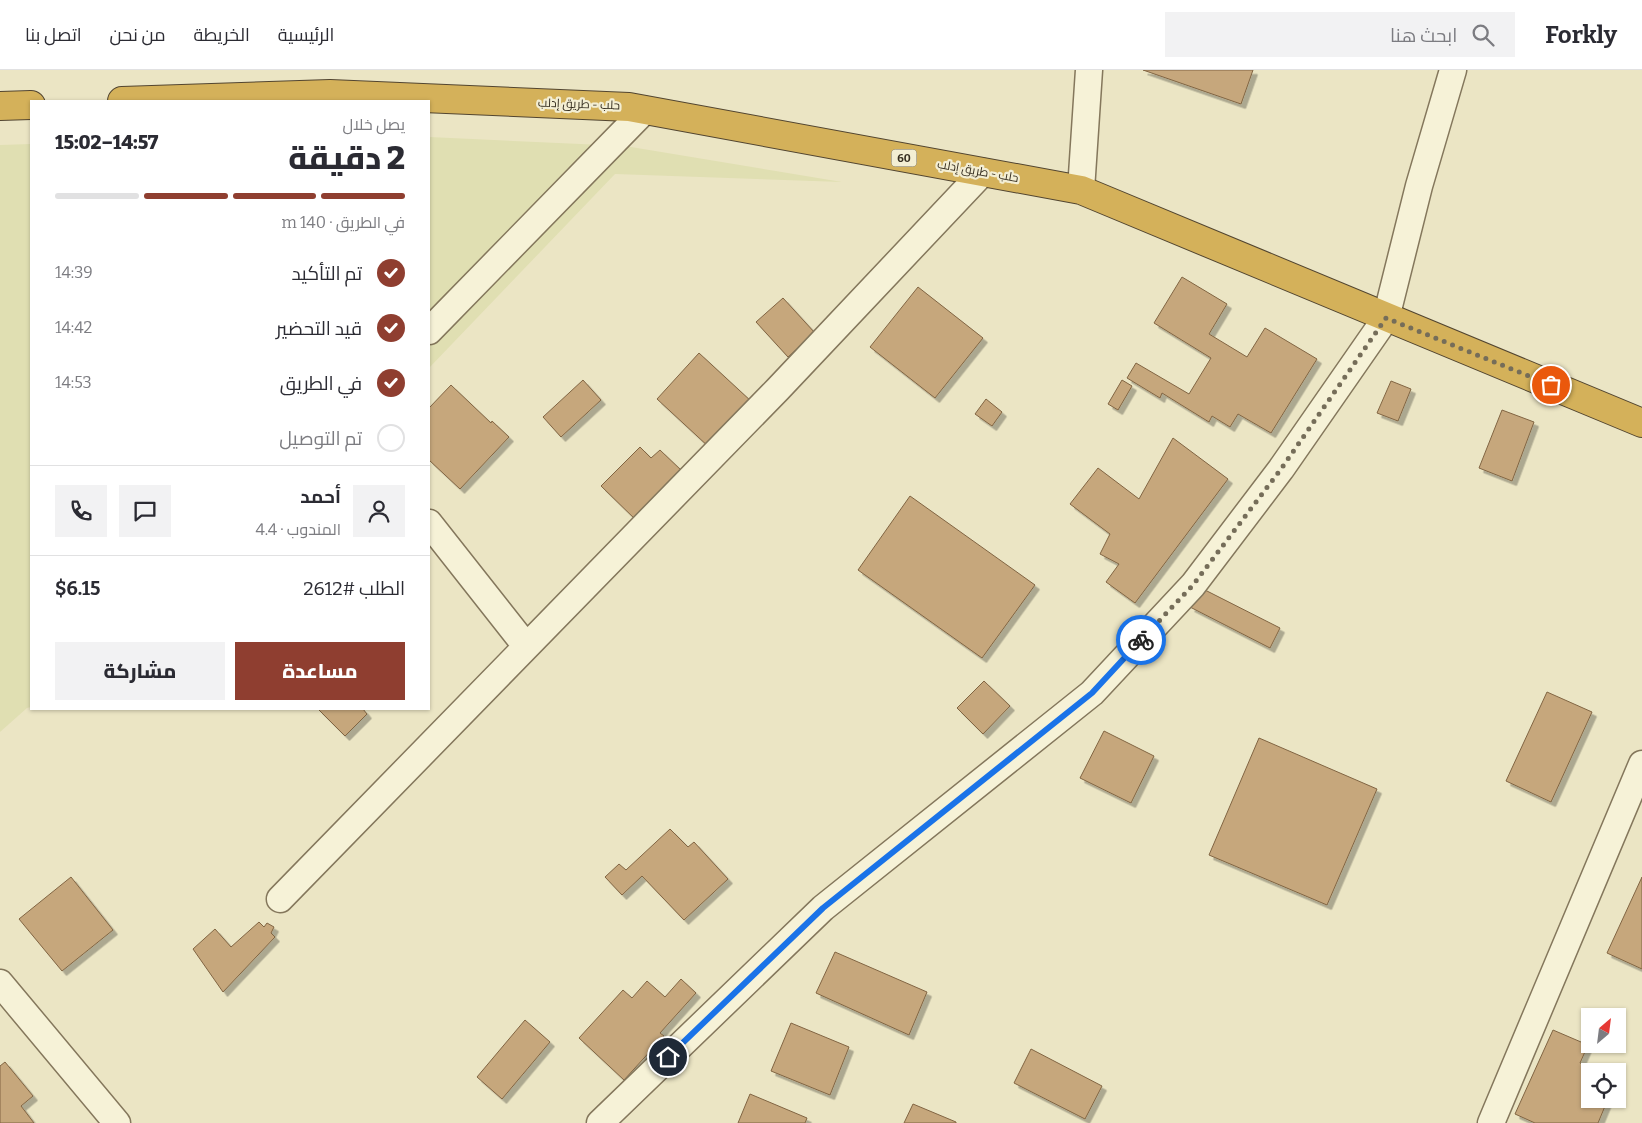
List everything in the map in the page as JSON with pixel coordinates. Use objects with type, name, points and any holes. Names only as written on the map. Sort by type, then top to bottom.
[{"type":"highway","name":"حلب - طريق إدلب","points":[[152,100],[330,94],[629,107],[1081,190],[1642,423]]},
{"type":"highway","points":[[0,106],[30,105]]},
{"type":"street","points":[[1081,190],[1089,70]]},
{"type":"street","points":[[614,1119],[823,908],[1092,693],[1193,585],[1281,469],[1386,318],[1419,186],[1453,70]]},
{"type":"street","points":[[430,330],[645,110]]},
{"type":"street","points":[[280,898],[778,389],[983,172]]},
{"type":"street","points":[[430,524],[526,646]]},
{"type":"street","points":[[1491,1123],[1642,764]]},
{"type":"street","points":[[0,983],[117,1123]]},
{"type":"green space","points":[[430,137],[625,146],[842,182],[615,174],[430,367]]},
{"type":"green space","points":[[30,144],[30,707],[0,732],[0,145]]},
{"type":"building","points":[[1143,70],[1253,70],[1241,104]]},
{"type":"building","points":[[1182,277],[1227,304],[1209,334],[1247,357],[1265,328],[1317,359],[1271,433],[1238,414],[1230,427],[1212,416],[1209,422],[1162,393],[1160,398],[1127,378],[1136,363],[1189,394],[1211,358],[1154,323]]},
{"type":"building","points":[[918,287],[983,338],[935,398],[870,347]]},
{"type":"building","points":[[783,298],[815,333],[788,357],[756,322]]},
{"type":"building","points":[[699,353],[752,402],[710,448],[657,399]]},
{"type":"building","points":[[583,380],[601,400],[561,437],[543,417]]},
{"type":"building","points":[[1122,380],[1132,386],[1118,410],[1108,404]]},
{"type":"building","points":[[1391,381],[1411,389],[1398,421],[1377,413]]},
{"type":"building","points":[[451,385],[491,423],[492,421],[509,437],[460,489],[430,461],[430,407]]},
{"type":"building","points":[[986,399],[1002,412],[992,426],[975,414]]},
{"type":"building","points":[[1502,410],[1534,422],[1512,481],[1479,468]]},
{"type":"building","points":[[1173,438],[1228,479],[1135,603],[1106,582],[1119,564],[1100,554],[1110,534],[1070,504],[1098,468],[1139,499]]},
{"type":"building","points":[[640,447],[651,458],[660,450],[682,471],[638,522],[601,486]]},
{"type":"building","points":[[910,496],[1035,585],[982,658],[858,570]]},
{"type":"building","points":[[1205,590],[1280,628],[1270,648],[1190,607]]},
{"type":"building","points":[[984,681],[1010,706],[983,734],[957,708]]},
{"type":"building","points":[[1547,692],[1592,712],[1551,802],[1506,781]]},
{"type":"building","points":[[319,710],[364,710],[367,714],[345,736]]},
{"type":"building","points":[[1104,731],[1154,756],[1131,803],[1080,778]]},
{"type":"building","points":[[1259,738],[1377,789],[1327,905],[1209,855]]},
{"type":"building","points":[[670,829],[688,847],[694,842],[728,879],[684,920],[642,876],[622,895],[605,877],[619,864],[626,870]]},
{"type":"building","points":[[71,877],[113,930],[62,971],[19,919]]},
{"type":"building","points":[[1642,877],[1642,969],[1607,953]]},
{"type":"building","points":[[259,922],[264,927],[267,923],[274,927],[271,933],[275,937],[223,992],[193,949],[215,929],[231,947]]},
{"type":"building","points":[[835,952],[927,992],[909,1035],[816,993]]},
{"type":"building","points":[[681,979],[696,993],[660,1033],[664,1036],[624,1080],[579,1038],[623,990],[632,998],[647,981],[665,997]]},
{"type":"building","points":[[525,1020],[550,1042],[502,1099],[477,1077]]},
{"type":"building","points":[[791,1023],[849,1047],[830,1095],[771,1071]]},
{"type":"building","points":[[1553,1030],[1581,1042],[1581,1053],[1584,1053],[1580,1063],[1581,1108],[1604,1108],[1598,1123],[1535,1123],[1515,1114]]},
{"type":"building","points":[[1031,1049],[1102,1086],[1085,1119],[1014,1083]]},
{"type":"building","points":[[5,1062],[33,1096],[21,1106],[34,1123],[0,1123],[0,1066]]},
{"type":"building","points":[[750,1094],[807,1118],[805,1123],[738,1123]]},
{"type":"building","points":[[913,1104],[956,1122],[956,1123],[904,1123]]},
{"type":"way so far","points":[[1141,640],[1193,585],[1281,469],[1386,318],[1551,385]]},
{"type":"route","points":[[668,1057],[823,908],[1092,693],[1141,640]]}]
